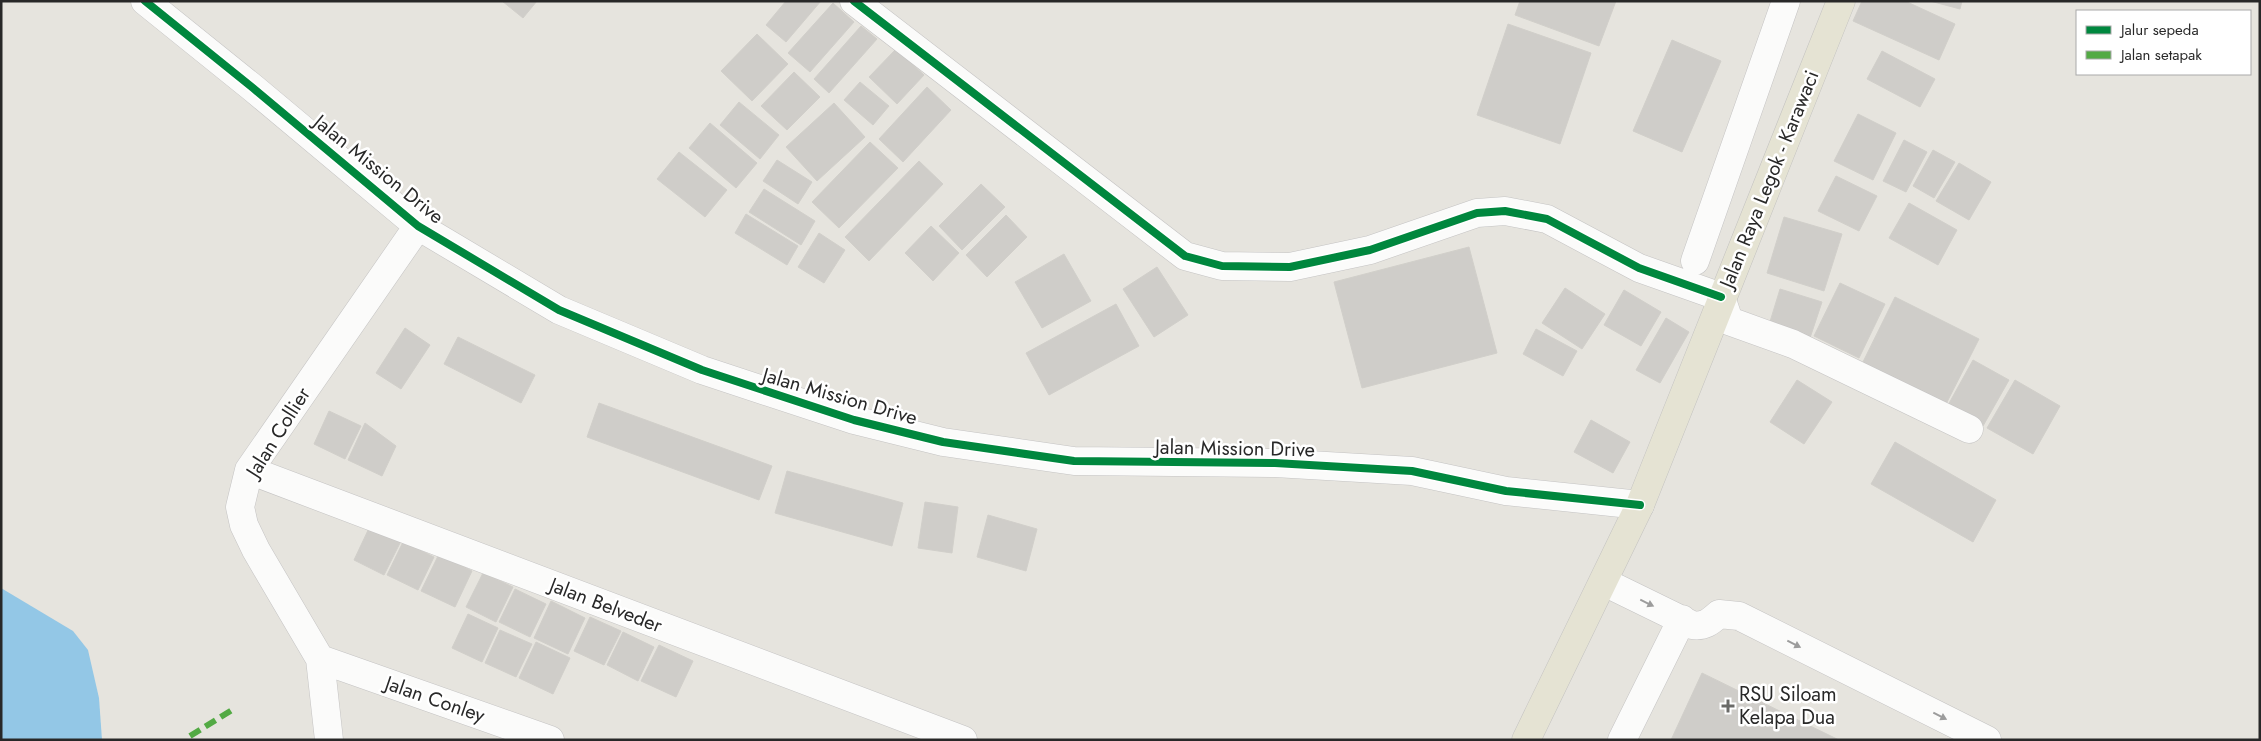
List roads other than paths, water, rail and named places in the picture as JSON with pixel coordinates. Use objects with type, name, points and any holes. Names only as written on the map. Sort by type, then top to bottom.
[{"type":"main road","name":"Jalan Raya Legok - Karawaci","points":[[1526,740],[1640,505],[1721,297],[1841,1]]},
{"type":"street","name":"Jalan Mission Drive","points":[[144,1],[253,88],[418,226],[559,310],[702,370],[854,420],[943,442],[1074,461],[1275,463],[1412,471],[1506,491],[1640,505]]},
{"type":"street","points":[[854,1],[1185,256],[1222,266],[1290,267],[1370,250],[1477,213],[1505,211],[1526,213],[1547,219],[1639,268],[1721,297],[1730,321],[1793,344],[1969,429]]},
{"type":"street","points":[[1696,261],[1786,1]]},
{"type":"street","name":"Jalan Collier","points":[[329,740],[320,659],[256,550],[244,525],[240,507],[249,470],[418,226]]},
{"type":"street","name":"Jalan Belveder","points":[[249,470],[963,740]]},
{"type":"street","points":[[1604,582],[1700,626],[1709,623],[1720,614],[1739,616],[1986,740]]},
{"type":"street","points":[[1622,740],[1682,619]]},
{"type":"street","name":"Jalan Conley","points":[[320,659],[550,740]]},
{"type":"water","points":[[1,588],[73,631],[88,650],[99,698],[102,740],[1,740]]},
{"type":"place","name":"RSU Siloam Kelapa Dua","points":[[1728,706]]}]
